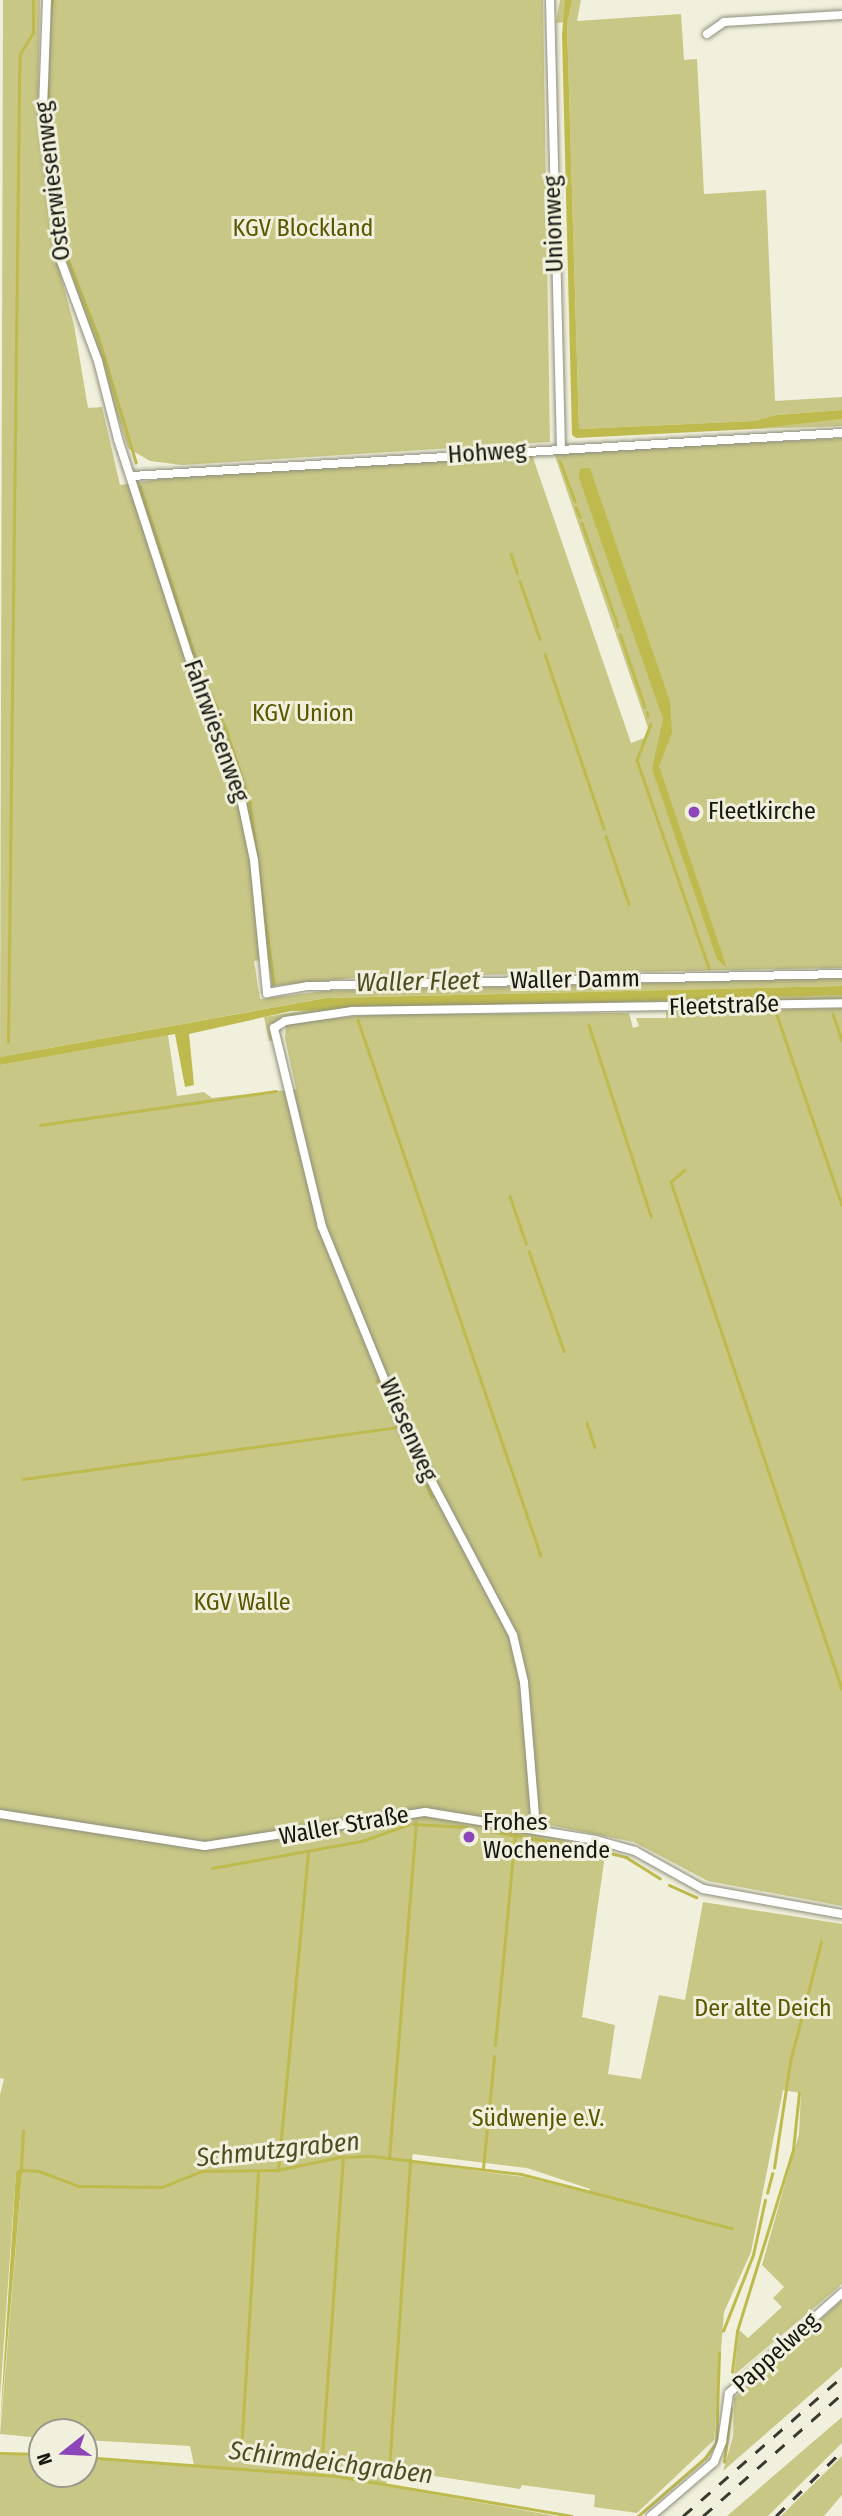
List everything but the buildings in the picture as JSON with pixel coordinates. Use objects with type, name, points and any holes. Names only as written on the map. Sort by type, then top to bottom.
[{"type":"street","name":"Osterwiesenweg","points":[[47,0],[42,91],[57,241],[132,476]]},
{"type":"street","name":"Unionweg","points":[[550,0],[561,448]]},
{"type":"street","points":[[707,34],[724,22],[842,15]]},
{"type":"street","name":"Hohweg","points":[[132,476],[842,433]]},
{"type":"street","name":"Fahrwiesenweg","points":[[132,476],[190,657],[239,784],[254,860],[267,993]]},
{"type":"street","name":"Waller Damm","points":[[267,993],[308,986],[842,974]]},
{"type":"street","name":"Fleetstraße","points":[[274,1028],[285,1021],[352,1011],[842,1003]]},
{"type":"street","name":"Wiesenweg","points":[[274,1028],[322,1227],[407,1435],[513,1635],[524,1682],[536,1828]]},
{"type":"street","name":"Waller Straße","points":[[0,1814],[205,1846],[425,1812],[536,1828],[635,1851],[709,1891],[842,1914]]},
{"type":"street","name":"Pappelweg","points":[[651,2516],[714,2462],[729,2393],[842,2293]]},
{"type":"green space","name":"KGV Union","points":[[3,0],[40,0],[38,109],[53,246],[74,325],[88,408],[102,407],[120,485],[180,476],[532,455],[631,743],[644,738],[648,728],[554,453],[842,438],[842,968],[364,977],[272,986],[268,959],[254,961],[260,999],[324,991],[842,978],[842,986],[325,998],[0,1057]]},
{"type":"green space","name":"KGV Blockland","points":[[49,0],[543,0],[550,442],[182,465],[150,461],[128,448],[61,243],[48,119]]},
{"type":"green space","points":[[560,0],[581,0],[577,21],[681,14],[684,60],[697,59],[704,194],[766,190],[775,401],[842,397],[842,410],[776,415],[754,421],[579,429],[567,22],[556,23]]},
{"type":"green space","points":[[842,419],[842,426],[754,429],[775,423]]},
{"type":"green space","points":[[842,995],[842,999],[722,1003],[352,1009],[285,1017],[277,1022],[274,1040],[269,1041],[264,1017],[328,1007]]},
{"type":"green space","points":[[842,1008],[842,1906],[708,1881],[634,1842],[524,1820],[519,1831],[584,1844],[605,1855],[582,2017],[615,2025],[608,2074],[641,2079],[659,1995],[685,2000],[703,1902],[842,1924],[842,2284],[734,2375],[739,2330],[748,2338],[782,2307],[773,2298],[784,2287],[762,2265],[799,2134],[801,2093],[783,2090],[751,2252],[724,2312],[714,2440],[637,2513],[594,2507],[595,2495],[522,2485],[520,2489],[388,2469],[386,2486],[556,2516],[0,2516],[0,2454],[28,2455],[28,2488],[98,2488],[98,2459],[194,2465],[190,2446],[98,2441],[98,2418],[28,2418],[28,2437],[0,2434],[22,2174],[16,2172],[0,2397],[0,2095],[4,2079],[0,2078],[0,1065],[168,1035],[177,1096],[204,1092],[212,1098],[296,1089],[285,1038],[286,1025],[305,1021],[378,1014],[629,1013],[633,1028],[639,1026],[636,1018],[666,1018],[666,1012]],"holes":[[[413,2154],[527,2168],[590,2189],[589,2193],[524,2177],[411,2162]]]},
{"type":"green space","points":[[842,2300],[842,2367],[723,2471],[733,2437],[734,2398]]},
{"type":"green space","points":[[842,2417],[842,2443],[768,2516],[727,2516]]},
{"type":"green space","points":[[842,2456],[842,2495],[824,2516],[781,2516]]},
{"type":"shaded area","points":[[565,0],[572,0],[567,22],[579,429],[754,421],[776,415],[842,410],[842,419],[754,429],[576,438],[572,435],[562,35]]},
{"type":"shaded area","points":[[590,468],[670,702],[672,733],[659,766],[727,968],[717,959],[652,769],[663,719],[579,478],[580,469]]},
{"type":"shaded area","points":[[842,986],[842,995],[291,1011],[189,1034],[194,1085],[185,1087],[175,1034],[0,1065],[0,1057],[326,998]]},
{"type":"shaded area","points":[[19,2169],[22,2174],[0,2426],[16,2172]]},
{"type":"waterway","points":[[8,1042],[19,80],[20,54],[33,32],[33,0]]},
{"type":"waterway","points":[[50,14],[52,0]]},
{"type":"waterway","points":[[48,87],[53,159]]},
{"type":"waterway","points":[[55,180],[65,248]]},
{"type":"waterway","points":[[67,257],[98,336],[136,462]]},
{"type":"waterway","points":[[560,461],[575,501]]},
{"type":"waterway","points":[[140,486],[196,659],[226,729],[250,803],[274,983]]},
{"type":"waterway","points":[[576,507],[580,517]]},
{"type":"waterway","points":[[582,523],[600,575]]},
{"type":"waterway","points":[[511,554],[517,573]]},
{"type":"waterway","points":[[601,577],[614,614]]},
{"type":"waterway","points":[[520,581],[540,639]]},
{"type":"waterway","points":[[615,616],[618,627]]},
{"type":"waterway","points":[[620,634],[645,707]]},
{"type":"waterway","points":[[545,654],[604,828]]},
{"type":"waterway","points":[[647,712],[648,716]]},
{"type":"waterway","points":[[651,724],[637,760],[709,968]]},
{"type":"waterway","points":[[606,836],[629,904]]},
{"type":"waterway","points":[[776,1012],[842,1205]]},
{"type":"waterway","points":[[833,1014],[842,1040]]},
{"type":"waterway","points":[[358,1020],[541,1556]]},
{"type":"waterway","points":[[589,1025],[651,1216]]},
{"type":"waterway","points":[[40,1125],[276,1091]]},
{"type":"waterway","points":[[685,1170],[671,1182],[842,1689]]},
{"type":"waterway","points":[[510,1196],[526,1243]]},
{"type":"waterway","points":[[529,1251],[564,1351]]},
{"type":"waterway","points":[[377,1380],[432,1497]]},
{"type":"waterway","points":[[587,1423],[595,1447]]},
{"type":"waterway","points":[[23,1479],[396,1427]]},
{"type":"waterway","points":[[389,2158],[416,1823]]},
{"type":"waterway","points":[[413,1824],[467,1827]]},
{"type":"waterway","points":[[212,1868],[362,1841],[408,1825]]},
{"type":"waterway","points":[[484,1830],[588,1848]]},
{"type":"waterway","points":[[495,2045],[515,1834]]},
{"type":"waterway","points":[[602,1851],[626,1857],[660,1878]]},
{"type":"waterway","points":[[278,2170],[308,1853]]},
{"type":"waterway","points":[[669,1885],[696,1897]]},
{"type":"waterway","points":[[774,2168],[790,2062],[821,1942]]},
{"type":"waterway","points":[[483,2168],[494,2057]]},
{"type":"waterway","points":[[732,2372],[737,2331],[793,2150],[799,2093]]},
{"type":"waterway","points":[[21,2169],[23,2131]]},
{"type":"waterway","name":"Schmutzgraben","points":[[19,2174],[22,2170],[39,2171],[79,2186],[162,2187],[202,2171],[278,2170],[340,2157],[372,2156],[521,2174],[732,2228]]},
{"type":"waterway","points":[[322,2457],[343,2157]]},
{"type":"waterway","points":[[389,2470],[410,2160]]},
{"type":"waterway","points":[[241,2451],[258,2172]]},
{"type":"waterway","points":[[767,2193],[772,2174]]},
{"type":"waterway","points":[[723,2331],[753,2255],[765,2200]]},
{"type":"waterway","points":[[638,2516],[705,2458],[716,2443],[719,2353]]},
{"type":"waterway","points":[[724,2462],[731,2408]]},
{"type":"waterway","name":"Schirmdeichgraben","points":[[0,2453],[28,2454]]},
{"type":"waterway","name":"Schirmdeichgraben","points":[[98,2458],[336,2476],[572,2516]]},
{"type":"railway","points":[[683,2516],[842,2377]]},
{"type":"railway","points":[[703,2516],[842,2394]]},
{"type":"railway","points":[[776,2516],[842,2451]]},
{"type":"place","name":"Fleetkirche","points":[[694,812]]},
{"type":"place","name":"Frohes Wochenende","points":[[469,1837]]},
{"type":"water label","name":"Waller Fleet","points":[[418,982]]},
{"type":"park label","name":"KGV Walle","points":[[242,1603]]},
{"type":"park label","name":"Der alte Deich","points":[[763,2009]]},
{"type":"park label","name":"Südwenje e.V.","points":[[538,2119]]}]
